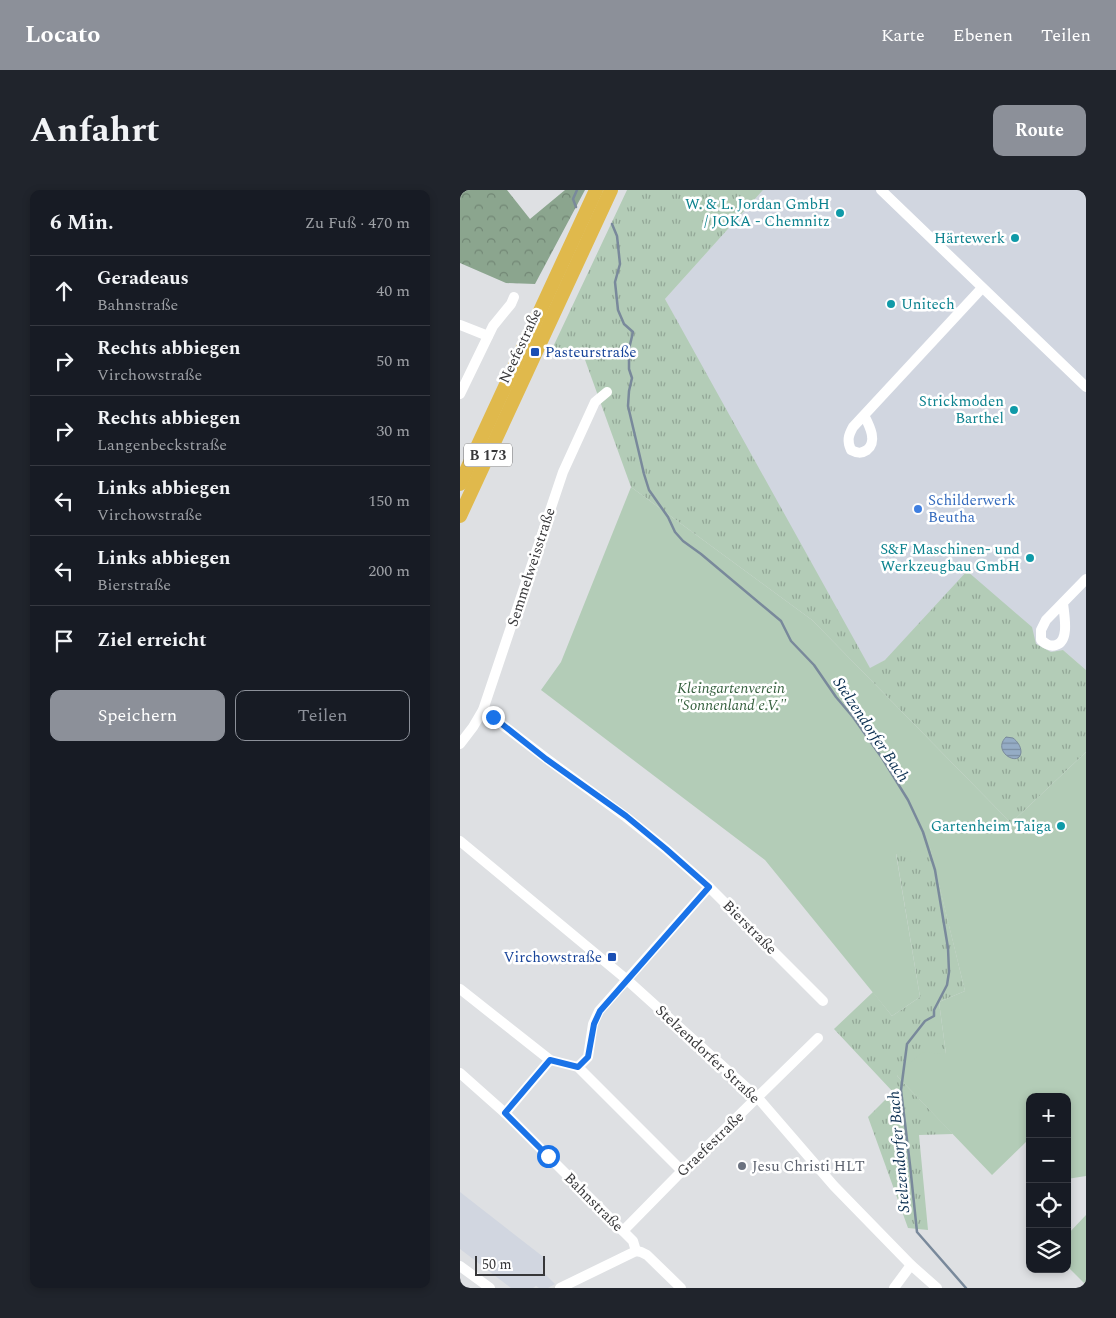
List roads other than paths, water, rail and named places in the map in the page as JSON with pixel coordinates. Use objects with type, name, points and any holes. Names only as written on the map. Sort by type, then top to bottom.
[{"type":"highway","name":"Neefestraße","points":[[460,484],[596,190]]},
{"type":"highway","name":"Neefestraße","points":[[460,516],[611,190]]},
{"type":"street","points":[[880,190],[1086,387]]},
{"type":"street","points":[[864,415],[982,288]]},
{"type":"street","points":[[460,394],[493,326],[511,304],[514,297]]},
{"type":"street","points":[[460,325],[488,336]]},
{"type":"street","name":"Semmelweisstraße","points":[[460,744],[483,710],[563,472],[595,402],[607,392]]},
{"type":"street","points":[[1064,603],[1086,579]]},
{"type":"street","name":"Bierstraße","points":[[483,710],[546,759],[626,816],[666,849],[709,887],[823,1002]]},
{"type":"street","name":"Stelzendorfer Straße","points":[[460,841],[626,979],[758,1098],[834,1186],[911,1265],[937,1288]]},
{"type":"street","points":[[578,1067],[588,1057],[594,1024],[600,1011],[626,979],[709,887]]},
{"type":"street","points":[[460,989],[550,1060],[578,1067],[682,1171]]},
{"type":"street","name":"Graefestraße","points":[[623,1230],[818,1038]]},
{"type":"street","points":[[505,1113],[550,1060]]},
{"type":"street","name":"Bahnstraße","points":[[460,1073],[505,1113],[623,1230],[633,1241],[636,1251],[647,1255],[681,1288]]},
{"type":"street","points":[[560,1288],[636,1251]]},
{"type":"street","points":[[894,1288],[911,1265]]},
{"type":"street","points":[[460,1266],[490,1288]]},
{"type":"water","points":[[1006,737],[1013,738],[1020,746],[1021,752],[1016,759],[1004,753],[1002,743]]},
{"type":"waterway","name":"Stelzendorfer Bach","points":[[576,207],[573,199],[577,190]]},
{"type":"waterway","name":"Stelzendorfer Bach","points":[[612,224],[617,236],[620,264],[615,282],[618,310],[624,324],[633,332],[629,349],[629,369],[632,378],[628,406],[649,490],[668,517],[675,532],[683,541],[781,621],[791,641],[814,665],[882,758],[908,800],[923,832],[935,870],[948,948],[949,972],[947,985],[934,1010],[934,1016],[925,1021],[907,1044],[901,1090],[917,1232],[966,1288]]},
{"type":"place","name":"W. & L. Jordan GmbH / JOKA - Chemnitz","points":[[840,213]]},
{"type":"place","name":"Härtewerk","points":[[1015,238]]},
{"type":"place","name":"Unitech","points":[[891,304]]},
{"type":"place","name":"Pasteurstraße","points":[[535,352]]},
{"type":"place","name":"Strickmoden Barthel","points":[[1014,410]]},
{"type":"place","name":"Schilderwerk Beutha","points":[[918,509]]},
{"type":"place","name":"S&F Maschinen- und Werkzeugbau GmbH","points":[[1030,558]]},
{"type":"place","name":"Gartenheim Taiga","points":[[1061,826]]},
{"type":"place","name":"Virchowstraße","points":[[612,957]]},
{"type":"place","name":"Jesu Christi HLT","points":[[742,1166]]},
{"type":"park label","name":"Kleingartenverein \"Sonnenland e.V.\"","points":[[731,696]]}]
